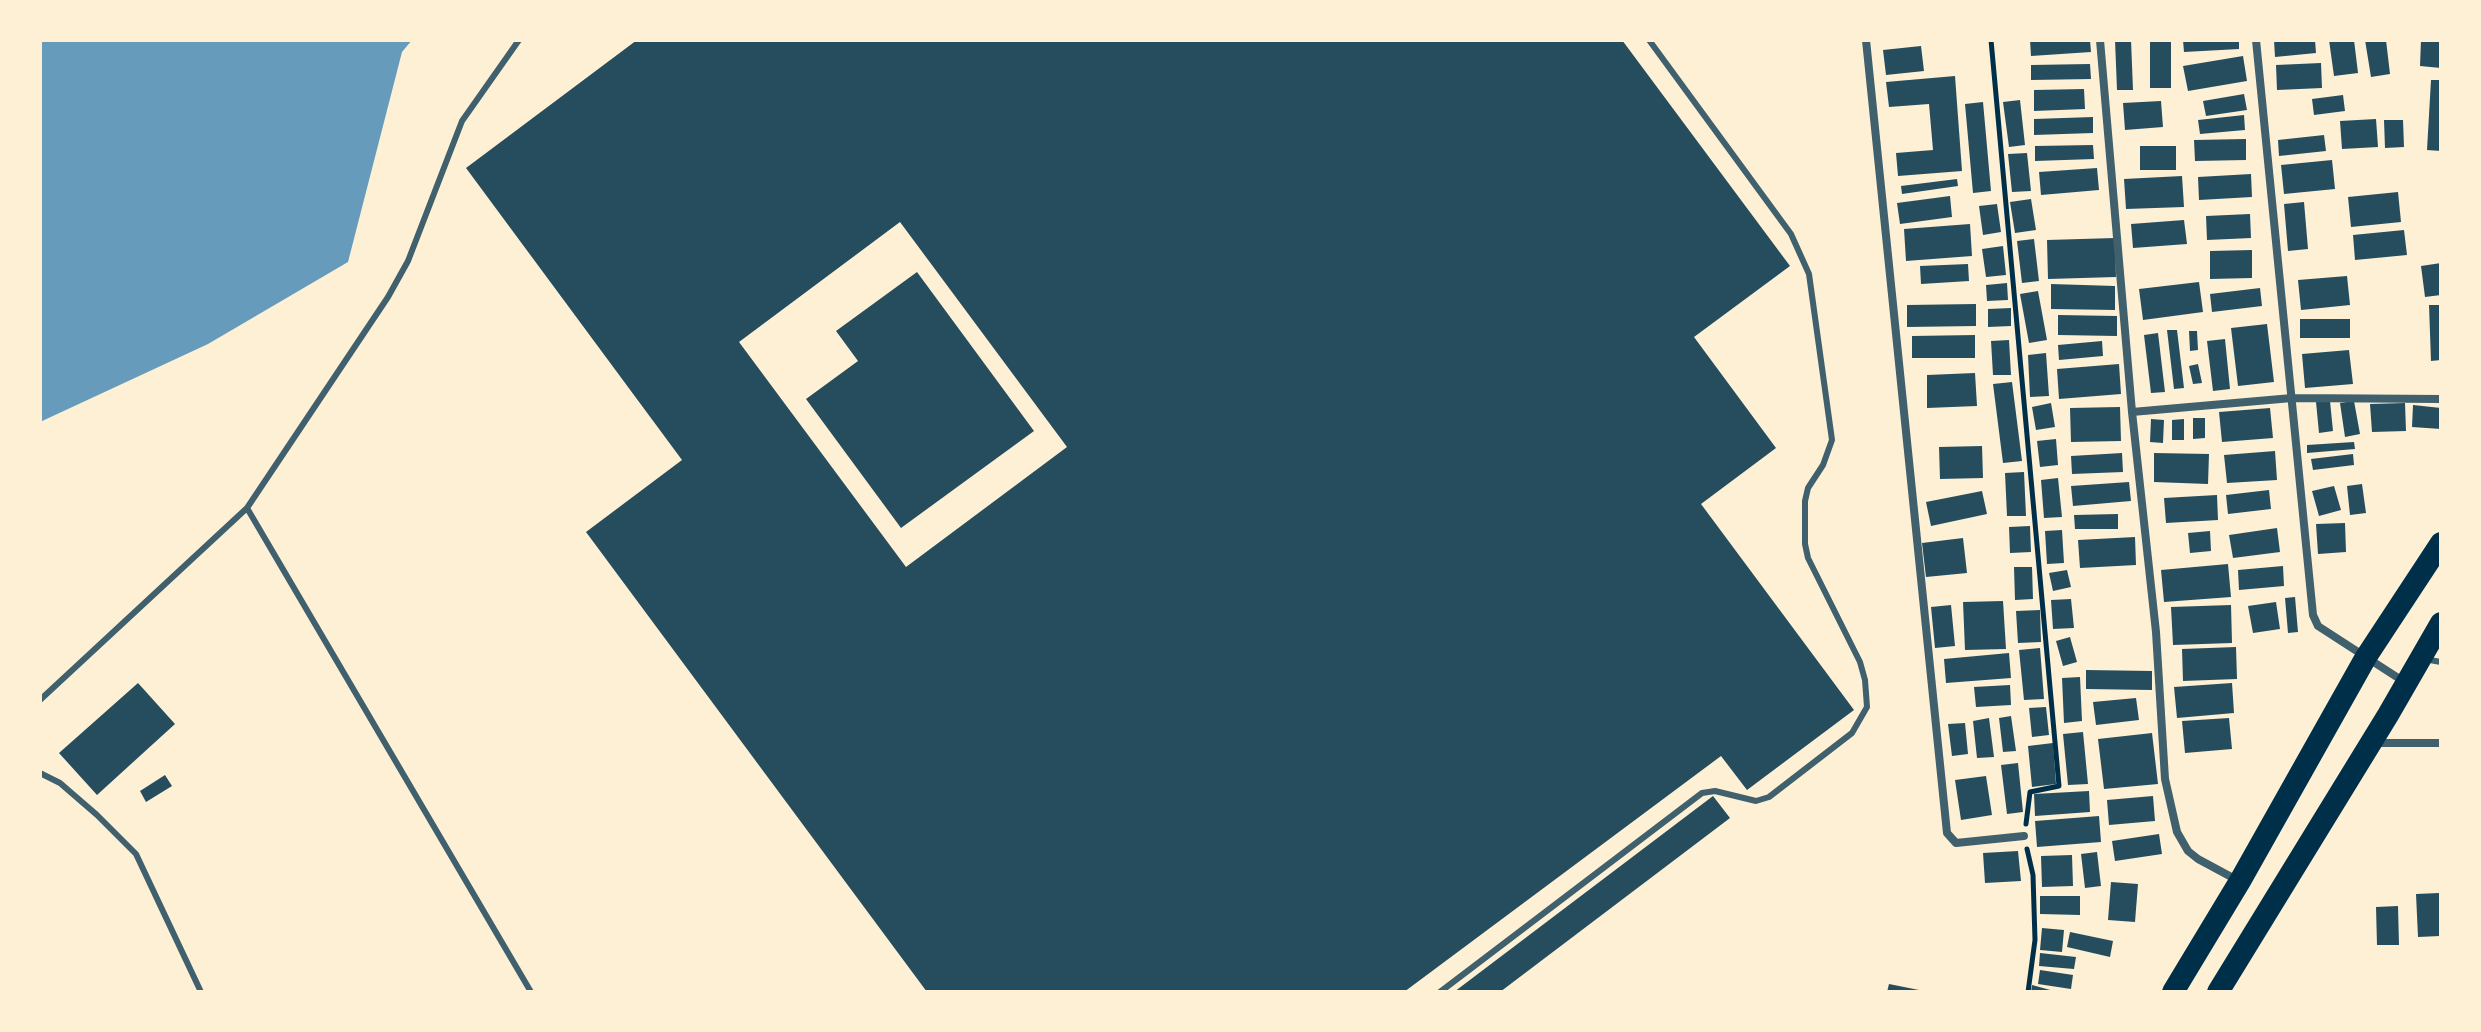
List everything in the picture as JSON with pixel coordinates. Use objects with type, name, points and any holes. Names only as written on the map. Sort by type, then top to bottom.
[{"type":"highway","points":[[2173,992],[2240,881],[2366,657],[2441,543]]},
{"type":"highway","points":[[2218,992],[2406,683],[2431,661],[2441,623]]},
{"type":"street","points":[[1866,40],[1947,833],[1956,843],[2024,836]]},
{"type":"street","points":[[2100,40],[2132,412],[2156,632],[2165,779],[2177,832],[2188,851],[2240,881]]},
{"type":"street","points":[[2256,40],[2314,620],[2406,683]]},
{"type":"street","points":[[2132,412],[2292,398],[2441,399]]},
{"type":"street","points":[[2371,743],[2441,743]]},
{"type":"lane","points":[[40,700],[247,508],[388,297],[408,261],[462,121],[519,40]]},
{"type":"lane","points":[[1440,992],[1702,793],[1715,791],[1756,801],[1769,797],[1852,733],[1867,707],[1860,662],[1808,558],[1805,544],[1808,488],[1832,440],[1809,274],[1791,234],[1649,40]]},
{"type":"lane","points":[[247,508],[531,992]]},
{"type":"lane","points":[[40,773],[60,783],[136,854],[201,992]]},
{"type":"path","points":[[1991,40],[2059,786],[2030,792],[2024,836],[2033,875],[2035,940],[2028,992]]},
{"type":"water","points":[[40,40],[412,40],[402,52],[348,262],[208,344],[40,422]]},
{"type":"building","points":[[637,40],[1622,40],[1790,266],[1694,337],[1776,448],[1701,504],[1854,710],[1747,790],[1721,756],[1404,992],[927,992],[586,532],[682,460],[466,168]],"holes":[[[900,222],[1067,447],[906,567],[739,342]]]},
{"type":"building","points":[[2030,40],[2090,40],[2091,52],[2031,56]]},
{"type":"building","points":[[2115,40],[2131,40],[2133,90],[2117,90]]},
{"type":"building","points":[[2150,40],[2171,40],[2171,88],[2150,88]]},
{"type":"building","points":[[2183,40],[2239,40],[2239,49],[2184,52]]},
{"type":"building","points":[[2274,40],[2315,40],[2316,53],[2275,57]]},
{"type":"building","points":[[2329,40],[2354,40],[2358,73],[2334,76]]},
{"type":"building","points":[[2365,40],[2386,40],[2390,74],[2371,77]]},
{"type":"building","points":[[2421,40],[2441,40],[2441,68],[2420,66]]},
{"type":"building","points":[[1921,46],[1924,71],[1886,75],[1883,50]]},
{"type":"building","points":[[2243,56],[2247,81],[2188,91],[2183,66]]},
{"type":"building","points":[[2321,63],[2322,88],[2277,90],[2276,65]]},
{"type":"building","points":[[2090,64],[2091,79],[2031,80],[2031,65]]},
{"type":"building","points":[[1955,76],[1962,171],[1898,176],[1896,153],[1933,150],[1929,104],[1889,107],[1886,82]]},
{"type":"building","points":[[2431,80],[2441,80],[2441,151],[2427,150]]},
{"type":"building","points":[[2084,89],[2085,109],[2034,111],[2034,90]]},
{"type":"building","points":[[2244,94],[2247,110],[2206,116],[2203,101]]},
{"type":"building","points":[[2343,95],[2345,111],[2314,115],[2312,99]]},
{"type":"building","points":[[2020,100],[2025,145],[2009,147],[2003,102]]},
{"type":"building","points":[[2161,101],[2163,127],[2125,130],[2123,103]]},
{"type":"building","points":[[1983,102],[1991,191],[1973,193],[1965,104]]},
{"type":"building","points":[[2244,115],[2245,130],[2200,134],[2198,120]]},
{"type":"building","points":[[2093,117],[2093,133],[2034,135],[2034,119]]},
{"type":"building","points":[[2376,119],[2378,147],[2342,149],[2340,121]]},
{"type":"building","points":[[2384,120],[2403,120],[2404,147],[2385,148]]},
{"type":"building","points":[[2324,135],[2326,151],[2279,156],[2278,140]]},
{"type":"building","points":[[2246,139],[2246,160],[2195,161],[2194,140]]},
{"type":"building","points":[[2093,145],[2094,159],[2035,161],[2035,146]]},
{"type":"building","points":[[2140,146],[2176,146],[2176,170],[2140,170]]},
{"type":"building","points":[[2027,153],[2031,191],[2012,192],[2008,154]]},
{"type":"building","points":[[2332,160],[2335,189],[2284,194],[2281,165]]},
{"type":"building","points":[[2097,168],[2099,190],[2041,195],[2039,172]]},
{"type":"building","points":[[2251,174],[2252,197],[2199,200],[2198,177]]},
{"type":"building","points":[[2182,176],[2184,207],[2126,209],[2124,179]]},
{"type":"building","points":[[1957,179],[1958,186],[1902,194],[1901,186]]},
{"type":"building","points":[[2398,192],[2401,222],[2351,227],[2348,197]]},
{"type":"building","points":[[1950,196],[1952,217],[1900,224],[1897,203]]},
{"type":"building","points":[[2031,199],[2036,230],[2015,233],[2010,202]]},
{"type":"building","points":[[2304,202],[2308,249],[2288,251],[2284,204]]},
{"type":"building","points":[[1997,204],[2001,232],[1983,235],[1979,206]]},
{"type":"building","points":[[2250,214],[2251,238],[2207,240],[2206,216]]},
{"type":"building","points":[[2184,220],[2187,244],[2133,248],[2131,224]]},
{"type":"building","points":[[1970,224],[1972,256],[1906,261],[1904,229]]},
{"type":"building","points":[[2404,230],[2407,255],[2355,260],[2353,235]]},
{"type":"building","points":[[2115,238],[2116,277],[2048,279],[2047,240]]},
{"type":"building","points":[[2034,239],[2039,281],[2022,283],[2017,241]]},
{"type":"building","points":[[2003,246],[2006,275],[1986,277],[1982,249]]},
{"type":"building","points":[[2252,250],[2252,278],[2210,279],[2210,251]]},
{"type":"building","points":[[2441,263],[2441,295],[2425,297],[2421,266]]},
{"type":"building","points":[[1968,264],[1969,281],[1921,284],[1920,266]]},
{"type":"building","points":[[917,272],[1034,431],[901,528],[806,399],[858,361],[836,331]]},
{"type":"building","points":[[2347,276],[2350,305],[2301,310],[2298,280]]},
{"type":"building","points":[[2199,282],[2203,312],[2143,320],[2139,289]]},
{"type":"building","points":[[2007,283],[2008,300],[1987,301],[1986,285]]},
{"type":"building","points":[[2051,284],[2115,286],[2115,310],[2051,309]]},
{"type":"building","points":[[2260,288],[2262,306],[2212,312],[2210,294]]},
{"type":"building","points":[[2038,291],[2047,340],[2029,343],[2020,294]]},
{"type":"building","points":[[1976,304],[1976,326],[1907,327],[1907,305]]},
{"type":"building","points":[[2429,305],[2441,305],[2441,360],[2431,361]]},
{"type":"building","points":[[2011,308],[2011,326],[1988,327],[1988,309]]},
{"type":"building","points":[[2058,315],[2117,316],[2117,336],[2058,335]]},
{"type":"building","points":[[2300,319],[2350,319],[2350,338],[2300,338]]},
{"type":"building","points":[[2267,324],[2274,382],[2238,386],[2231,328]]},
{"type":"building","points":[[2167,330],[2177,330],[2184,388],[2174,389]]},
{"type":"building","points":[[2189,331],[2197,331],[2198,350],[2190,351]]},
{"type":"building","points":[[2158,333],[2165,392],[2151,393],[2144,335]]},
{"type":"building","points":[[1975,335],[1975,358],[1912,358],[1912,336]]},
{"type":"building","points":[[2225,339],[2230,389],[2213,391],[2207,341]]},
{"type":"building","points":[[2009,340],[2011,375],[1993,375],[1991,341]]},
{"type":"building","points":[[2102,341],[2103,356],[2059,360],[2058,345]]},
{"type":"building","points":[[2349,350],[2353,384],[2305,388],[2302,354]]},
{"type":"building","points":[[2046,353],[2049,396],[2030,397],[2028,355]]},
{"type":"building","points":[[2119,364],[2121,394],[2059,399],[2057,369]]},
{"type":"building","points":[[2198,364],[2202,383],[2193,384],[2189,366]]},
{"type":"building","points":[[1975,373],[1977,406],[1927,408],[1927,375]]},
{"type":"building","points":[[2012,382],[2022,461],[2003,463],[1993,384]]},
{"type":"building","points":[[2330,401],[2333,431],[2319,433],[2316,402]]},
{"type":"building","points":[[2354,401],[2360,434],[2345,437],[2340,403]]},
{"type":"building","points":[[2051,403],[2055,427],[2036,430],[2032,407]]},
{"type":"building","points":[[2405,403],[2406,431],[2372,432],[2370,404]]},
{"type":"building","points":[[2413,405],[2441,408],[2441,429],[2412,427]]},
{"type":"building","points":[[2120,407],[2121,441],[2071,442],[2070,408]]},
{"type":"building","points":[[2270,408],[2273,438],[2222,442],[2219,412]]},
{"type":"building","points":[[2193,418],[2205,418],[2205,438],[2193,439]]},
{"type":"building","points":[[2151,419],[2164,420],[2163,443],[2150,442]]},
{"type":"building","points":[[2184,419],[2184,440],[2172,440],[2172,420]]},
{"type":"building","points":[[2056,439],[2058,465],[2040,467],[2037,441]]},
{"type":"building","points":[[2354,442],[2355,449],[2307,453],[2307,445]]},
{"type":"building","points":[[1982,446],[1983,478],[1940,479],[1939,447]]},
{"type":"building","points":[[2275,451],[2277,480],[2227,483],[2224,455]]},
{"type":"building","points":[[2122,453],[2123,472],[2072,474],[2071,456]]},
{"type":"building","points":[[2154,453],[2209,454],[2208,484],[2154,482]]},
{"type":"building","points":[[2353,454],[2354,465],[2313,470],[2311,459]]},
{"type":"building","points":[[2024,472],[2026,516],[2007,516],[2005,473]]},
{"type":"building","points":[[2058,478],[2062,517],[2044,518],[2041,480]]},
{"type":"building","points":[[2129,482],[2131,501],[2073,506],[2071,486]]},
{"type":"building","points":[[2362,484],[2366,513],[2350,515],[2347,486]]},
{"type":"building","points":[[2334,486],[2341,510],[2319,516],[2312,491]]},
{"type":"building","points":[[2269,490],[2271,509],[2228,514],[2226,495]]},
{"type":"building","points":[[1982,491],[1987,514],[1931,526],[1926,502]]},
{"type":"building","points":[[2217,495],[2218,520],[2166,523],[2164,498]]},
{"type":"building","points":[[2118,514],[2118,529],[2075,529],[2074,515]]},
{"type":"building","points":[[2345,523],[2346,552],[2318,554],[2316,524]]},
{"type":"building","points":[[2030,526],[2031,552],[2010,553],[2009,527]]},
{"type":"building","points":[[2277,528],[2280,552],[2233,558],[2229,535]]},
{"type":"building","points":[[2062,530],[2064,563],[2047,564],[2045,531]]},
{"type":"building","points":[[2210,531],[2211,551],[2190,553],[2188,533]]},
{"type":"building","points":[[2135,537],[2136,565],[2080,568],[2078,540]]},
{"type":"building","points":[[1963,538],[1967,573],[1926,577],[1922,543]]},
{"type":"building","points":[[2228,564],[2231,597],[2164,602],[2161,570]]},
{"type":"building","points":[[2283,566],[2284,586],[2239,590],[2238,570]]},
{"type":"building","points":[[2014,567],[2032,567],[2033,599],[2015,600]]},
{"type":"building","points":[[2067,570],[2071,587],[2053,591],[2049,573]]},
{"type":"building","points":[[2295,597],[2298,632],[2288,633],[2285,598]]},
{"type":"building","points":[[2071,599],[2074,628],[2053,629],[2051,600]]},
{"type":"building","points":[[2003,601],[2006,649],[1965,650],[1963,602]]},
{"type":"building","points":[[2276,602],[2280,629],[2253,633],[2248,606]]},
{"type":"building","points":[[1951,605],[1955,646],[1935,648],[1931,607]]},
{"type":"building","points":[[2231,605],[2232,643],[2173,645],[2171,607]]},
{"type":"building","points":[[2040,610],[2041,642],[2018,643],[2016,611]]},
{"type":"building","points":[[2070,637],[2077,662],[2063,666],[2056,641]]},
{"type":"building","points":[[2236,647],[2237,679],[2183,681],[2182,649]]},
{"type":"building","points":[[2040,648],[2044,699],[2024,700],[2019,650]]},
{"type":"building","points":[[2009,653],[2011,678],[1946,683],[1944,659]]},
{"type":"building","points":[[2086,670],[2152,671],[2152,690],[2086,689]]},
{"type":"building","points":[[2080,677],[2082,721],[2064,723],[2062,678]]},
{"type":"building","points":[[138,683],[175,724],[97,795],[59,753]]},
{"type":"building","points":[[2232,683],[2234,713],[2177,718],[2174,687]]},
{"type":"building","points":[[2010,685],[2011,705],[1976,707],[1974,687]]},
{"type":"building","points":[[2136,698],[2139,720],[2096,725],[2093,702]]},
{"type":"building","points":[[2046,707],[2049,735],[2032,737],[2029,708]]},
{"type":"building","points":[[2011,716],[2016,751],[2003,752],[1999,718]]},
{"type":"building","points":[[1989,718],[1994,757],[1977,758],[1973,721]]},
{"type":"building","points":[[2229,718],[2232,749],[2185,753],[2182,721]]},
{"type":"building","points":[[1965,723],[1968,754],[1952,756],[1948,724]]},
{"type":"building","points":[[2083,732],[2088,784],[2068,785],[2063,734]]},
{"type":"building","points":[[2152,733],[2158,784],[2104,789],[2098,739]]},
{"type":"building","points":[[2053,743],[2056,784],[2032,787],[2028,746]]},
{"type":"building","points":[[2018,763],[2023,812],[2007,814],[2001,765]]},
{"type":"building","points":[[165,775],[172,786],[146,802],[140,791]]},
{"type":"building","points":[[1986,776],[1992,815],[1961,820],[1955,780]]},
{"type":"building","points":[[2089,791],[2090,812],[2035,816],[2034,794]]},
{"type":"building","points":[[1713,796],[1730,818],[1500,992],[1454,992]]},
{"type":"building","points":[[2153,796],[2155,821],[2109,825],[2107,800]]},
{"type":"building","points":[[2099,816],[2101,842],[2037,847],[2035,821]]},
{"type":"building","points":[[2159,834],[2162,854],[2115,861],[2112,841]]},
{"type":"building","points":[[2018,851],[2021,881],[1985,883],[1983,853]]},
{"type":"building","points":[[2097,852],[2101,886],[2085,888],[2081,854]]},
{"type":"building","points":[[2072,855],[2073,886],[2042,887],[2041,856]]},
{"type":"building","points":[[2111,882],[2138,884],[2135,922],[2108,920]]},
{"type":"building","points":[[2439,893],[2440,936],[2418,937],[2416,894]]},
{"type":"building","points":[[2040,896],[2080,896],[2080,915],[2040,914]]},
{"type":"building","points":[[2398,906],[2399,945],[2377,945],[2376,907]]},
{"type":"building","points":[[2042,928],[2064,930],[2062,952],[2040,950]]},
{"type":"building","points":[[2070,932],[2113,941],[2110,957],[2067,947]]},
{"type":"building","points":[[2040,953],[2076,957],[2074,969],[2039,966]]},
{"type":"building","points":[[2040,970],[2073,975],[2071,989],[2038,984]]},
{"type":"building","points":[[1889,984],[1924,991],[1924,992],[1887,992]]},
{"type":"building","points":[[2032,985],[2054,991],[2054,992],[2031,992]]}]
